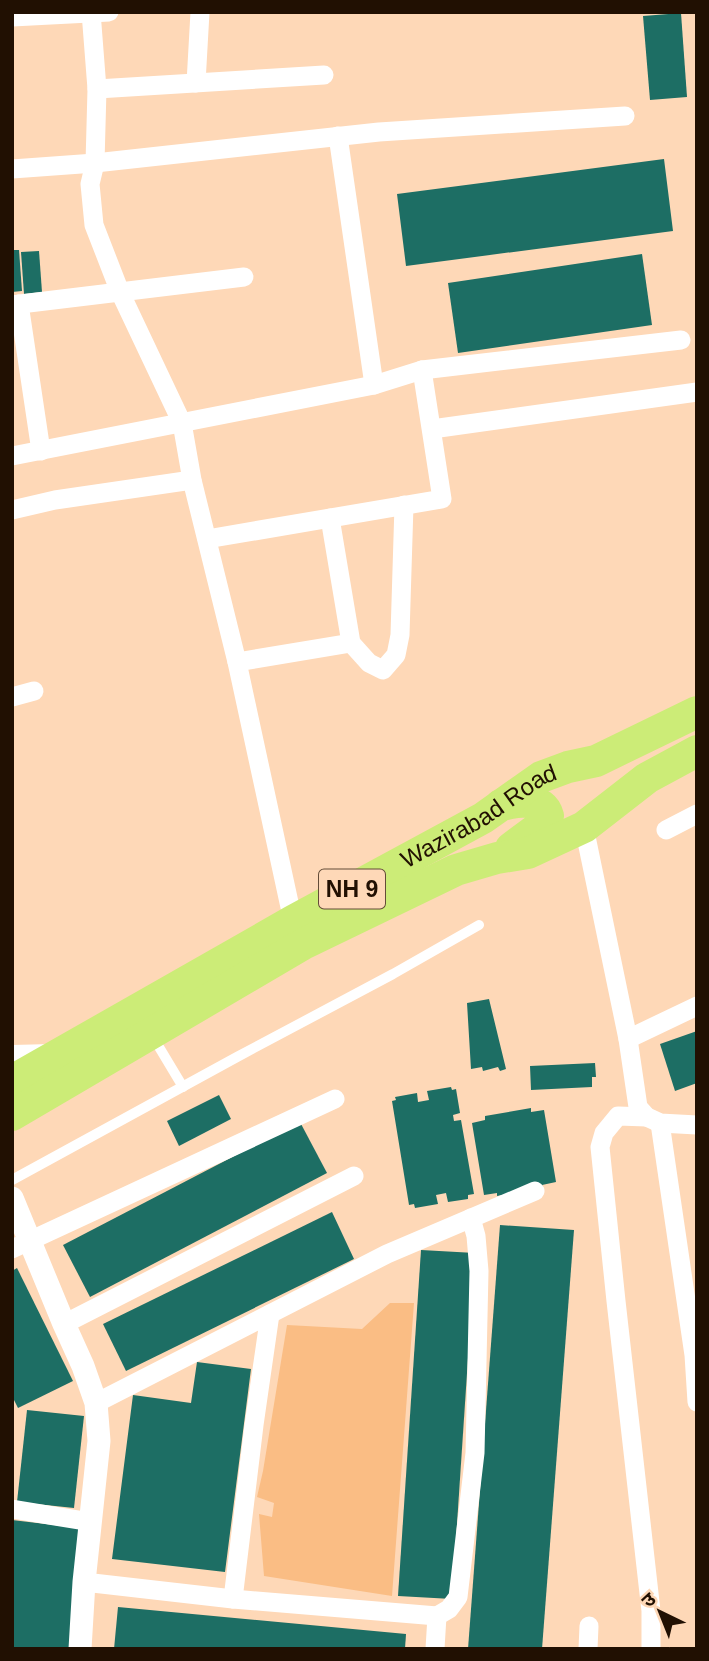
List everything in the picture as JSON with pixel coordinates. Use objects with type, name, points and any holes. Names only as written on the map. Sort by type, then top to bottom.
[{"type":"highway","name":"Wazirabad Road","points":[[12,1081],[293,921],[483,818],[541,777],[596,761],[697,712]]},
{"type":"highway","name":"Wazirabad Road","points":[[12,1115],[305,943],[456,870],[528,853],[584,827],[647,778],[697,751]]},
{"type":"highway","points":[[497,859],[542,825],[548,816],[547,810],[541,805],[526,800],[501,805]]},
{"type":"main road","points":[[12,1058],[53,1057]]},
{"type":"street","points":[[196,83],[200,12]]},
{"type":"street","points":[[12,17],[97,13],[95,163],[90,184],[94,225],[120,292],[181,423],[192,480],[237,662],[293,921]]},
{"type":"street","points":[[97,89],[324,75]]},
{"type":"street","points":[[12,169],[95,163],[338,136],[625,116]]},
{"type":"street","points":[[338,136],[374,385]]},
{"type":"street","points":[[41,451],[16,304],[244,277]]},
{"type":"street","points":[[12,456],[374,385],[422,370],[681,340]]},
{"type":"street","points":[[206,539],[442,499],[422,370]]},
{"type":"street","points":[[432,429],[697,392]]},
{"type":"street","points":[[12,510],[55,500],[192,480]]},
{"type":"street","points":[[330,518],[351,643],[369,663],[383,670],[396,655],[400,635],[404,505]]},
{"type":"street","points":[[237,662],[351,643]]},
{"type":"street","points":[[12,696],[34,691]]},
{"type":"street","points":[[666,830],[697,814]]},
{"type":"street","points":[[584,827],[628,1038],[638,1107],[654,1120],[694,1355],[697,1402]]},
{"type":"street","points":[[628,1038],[697,1006]]},
{"type":"street","points":[[21,1245],[335,1099]]},
{"type":"street","points":[[651,1649],[651,1611],[600,1147],[604,1133],[618,1116],[697,1125]]},
{"type":"street","points":[[64,1324],[354,1176]]},
{"type":"street","points":[[96,1403],[387,1254],[535,1191]]},
{"type":"street","points":[[12,1198],[21,1245],[64,1324],[96,1403],[99,1441],[84,1582],[80,1649]]},
{"type":"street","points":[[84,1582],[233,1599],[437,1616],[449,1609],[458,1597],[475,1453],[479,1271],[476,1236],[471,1218]]},
{"type":"street","points":[[233,1599],[270,1314]]},
{"type":"street","points":[[12,1508],[91,1521]]},
{"type":"street","points":[[435,1649],[437,1616]]},
{"type":"street","points":[[588,1649],[589,1626]]},
{"type":"lane","points":[[12,1180],[480,925]]},
{"type":"lane","points":[[151,1034],[183,1087]]},
{"type":"shaded area","points":[[390,1303],[414,1303],[392,1596],[264,1576],[259,1514],[272,1517],[274,1503],[257,1497],[287,1325],[362,1329]]},
{"type":"building","points":[[681,13],[687,97],[650,100],[643,16]]},
{"type":"building","points":[[664,159],[673,231],[406,266],[397,194]]},
{"type":"building","points":[[12,250],[19,250],[22,291],[12,292]]},
{"type":"building","points":[[39,251],[42,292],[24,294],[21,252]]},
{"type":"building","points":[[642,254],[652,325],[458,353],[448,283]]},
{"type":"building","points":[[489,999],[506,1069],[500,1071],[498,1067],[483,1071],[482,1067],[471,1069],[467,1003]]},
{"type":"building","points":[[697,1031],[697,1083],[675,1091],[660,1044]]},
{"type":"building","points":[[595,1063],[596,1077],[592,1077],[592,1087],[531,1090],[530,1066]]},
{"type":"building","points":[[451,1087],[452,1090],[456,1089],[460,1113],[453,1115],[454,1121],[461,1120],[474,1194],[468,1195],[468,1199],[448,1202],[446,1193],[436,1195],[438,1204],[415,1208],[414,1204],[409,1205],[392,1101],[396,1100],[395,1097],[417,1093],[418,1102],[429,1100],[427,1091]]},
{"type":"building","points":[[219,1095],[231,1119],[179,1146],[167,1121]]},
{"type":"building","points":[[531,1108],[531,1112],[544,1110],[556,1182],[542,1185],[543,1188],[497,1196],[497,1193],[484,1195],[472,1123],[485,1120],[485,1116]]},
{"type":"building","points":[[300,1122],[327,1173],[90,1297],[63,1245]]},
{"type":"building","points":[[332,1212],[354,1259],[126,1371],[103,1324]]},
{"type":"building","points":[[500,1225],[574,1230],[542,1649],[468,1649]]},
{"type":"building","points":[[421,1250],[475,1253],[452,1599],[398,1596]]},
{"type":"building","points":[[17,1268],[73,1381],[18,1408],[12,1396],[12,1271]]},
{"type":"building","points":[[197,1362],[251,1369],[225,1572],[112,1559],[133,1395],[191,1403]]},
{"type":"building","points":[[27,1410],[84,1416],[74,1508],[17,1502]]},
{"type":"building","points":[[12,1520],[88,1529],[73,1649],[12,1649]]},
{"type":"building","points":[[118,1607],[406,1634],[405,1649],[114,1649]]}]
